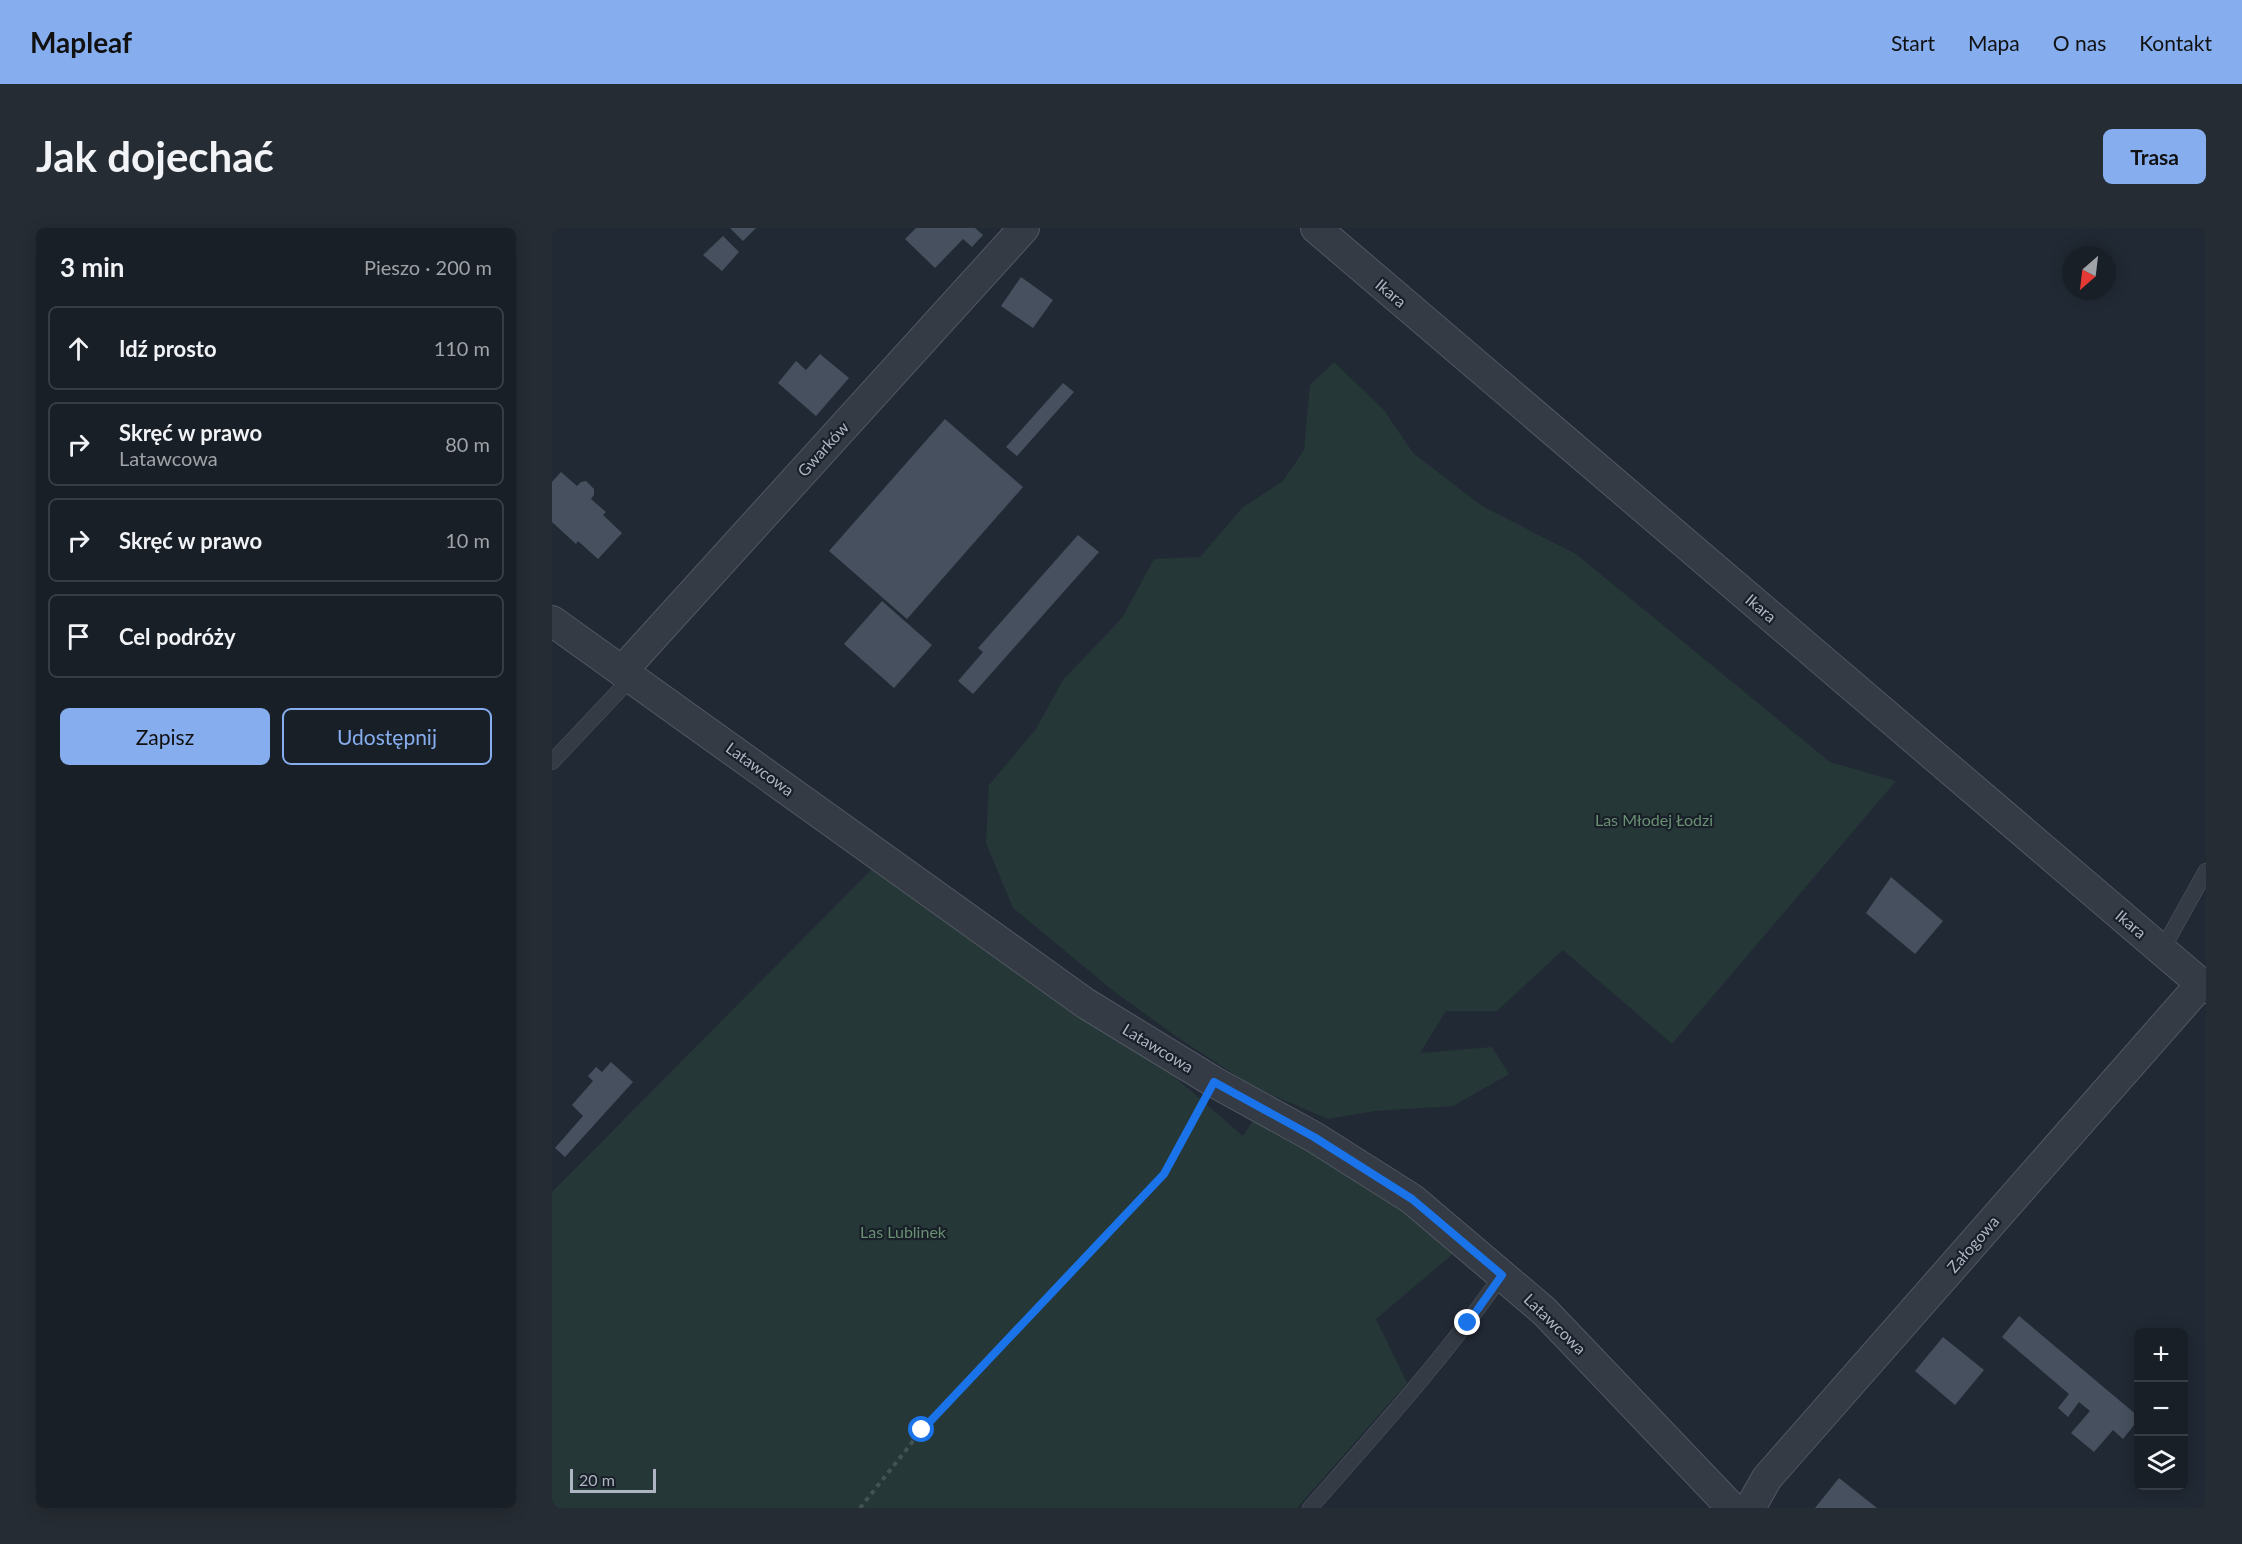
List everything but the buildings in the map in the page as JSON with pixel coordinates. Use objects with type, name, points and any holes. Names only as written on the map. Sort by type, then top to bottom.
[{"type":"street","name":"Gwarków","points":[[627,674],[1024,228]]},
{"type":"street","name":"Ikara","points":[[1316,228],[2204,986]]},
{"type":"street","name":"Latawcowa","points":[[552,621],[1085,1004],[1214,1082],[1314,1137],[1412,1199],[1544,1311],[1732,1508]]},
{"type":"street","name":"Załogowa","points":[[1750,1508],[1767,1478],[2204,986]]},
{"type":"lane","points":[[552,762],[627,674]]},
{"type":"lane","points":[[2162,951],[2206,871]]},
{"type":"lane","points":[[1310,1508],[1420,1384],[1502,1275]]},
{"type":"path","points":[[860,1508],[922,1430],[1164,1174],[1214,1082]]},
{"type":"green space","name":"Las Młodej Łodzi","points":[[1334,362],[1384,410],[1413,453],[1482,506],[1576,554],[1830,762],[1896,781],[1672,1044],[1563,950],[1497,1011],[1446,1011],[1420,1053],[1492,1047],[1509,1074],[1453,1106],[1375,1111],[1328,1119],[1255,1088],[1177,1037],[1116,993],[1013,908],[986,843],[989,785],[1036,729],[1063,680],[1122,618],[1154,559],[1200,557],[1243,507],[1283,481],[1304,450],[1310,385]]},
{"type":"green space","name":"Las Lublinek","points":[[875,866],[1057,1002],[1168,1071],[1243,1136],[1257,1115],[1400,1208],[1453,1254],[1376,1319],[1407,1383],[1297,1508],[552,1508],[552,1192]]},
{"type":"route","points":[[922,1430],[1164,1174],[1214,1082],[1314,1137],[1412,1199],[1502,1275],[1468,1323]]}]
